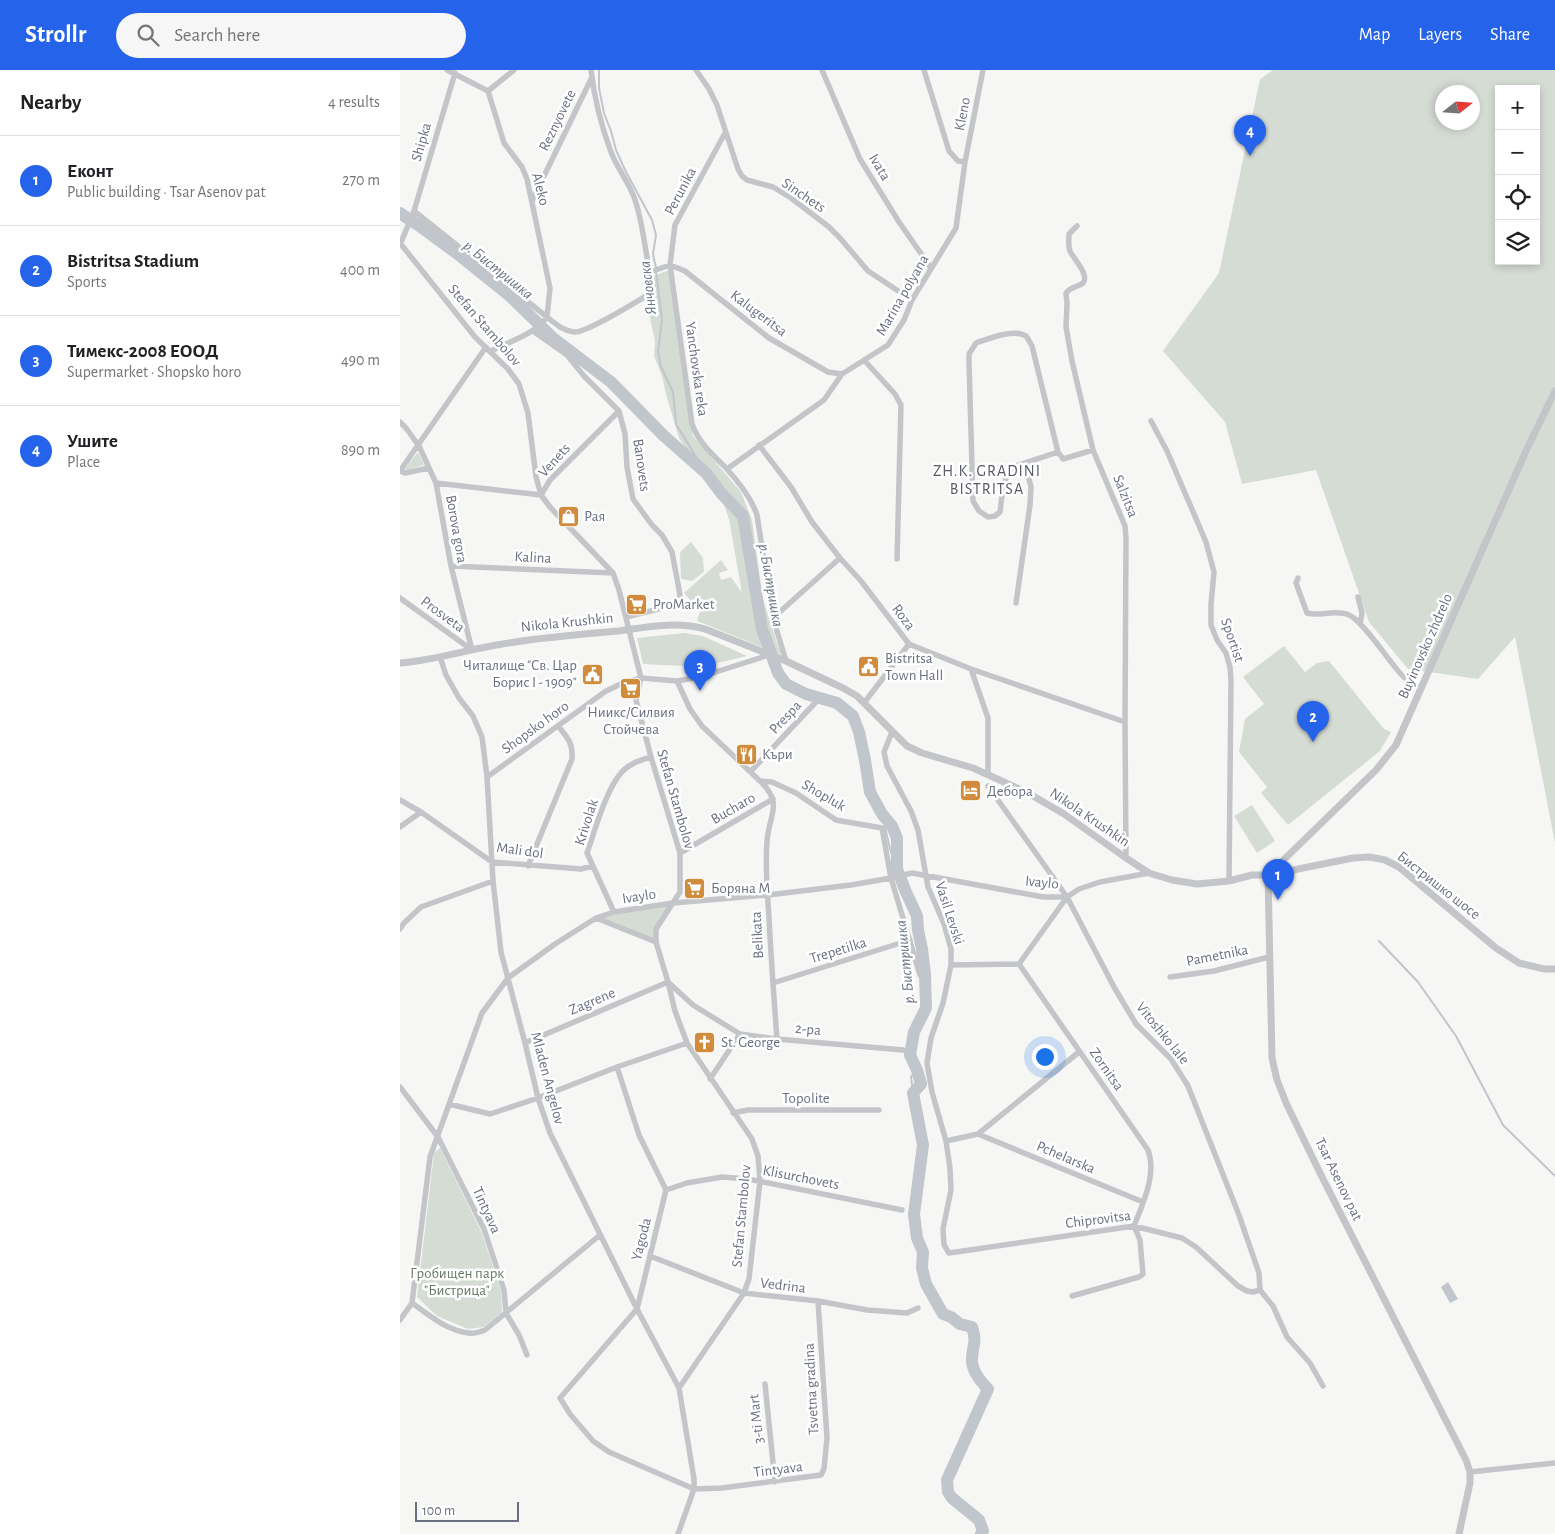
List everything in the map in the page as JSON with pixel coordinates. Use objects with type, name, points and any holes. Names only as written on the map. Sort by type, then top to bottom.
[{"type":"street","points":[[446,70],[488,91],[514,70]]},
{"type":"street","name":"Sinchets","points":[[696,70],[717,105],[725,133],[742,176],[747,180],[773,187],[791,198],[834,232],[868,271],[912,300]]},
{"type":"street","name":"Ivata","points":[[822,70],[860,159],[899,222],[931,268]]},
{"type":"street","points":[[924,70],[949,151],[958,161],[964,162]]},
{"type":"street","name":"Kleno","points":[[964,162],[983,70]]},
{"type":"street","points":[[413,213],[563,329],[575,332],[587,329],[643,298],[649,292],[652,271],[645,254],[642,223],[633,195],[611,154],[592,73]]},
{"type":"street","name":"Reznyovete","points":[[532,201],[592,73]]},
{"type":"street","name":"Shipka","points":[[400,244],[413,213],[454,74]]},
{"type":"street","name":"Aleko","points":[[488,91],[504,143],[522,167],[528,179],[550,288],[547,317]]},
{"type":"street","name":"Perunika","points":[[668,266],[676,224],[725,133]]},
{"type":"street","name":"Marina polyana","points":[[727,469],[824,400],[842,374],[888,345],[904,320],[912,300],[956,228],[964,162]]},
{"type":"street","name":"Salzitsa","points":[[1077,226],[1069,234],[1070,250],[1085,277],[1082,284],[1070,288],[1066,293],[1066,327],[1093,450],[1125,526],[1126,538],[1126,858]]},
{"type":"street","name":"Stefan Stambolov","points":[[400,244],[464,325],[508,369],[519,384],[528,413],[536,477],[541,495],[550,507],[613,573],[641,678],[636,700],[650,756],[680,854],[680,892],[656,929],[656,942],[675,1011],[687,1043],[752,1139],[758,1156],[760,1181],[749,1279],[744,1293],[679,1388]]},
{"type":"street","points":[[652,271],[668,266]]},
{"type":"street","name":"Kalugeritsa","points":[[668,266],[685,271],[769,338],[828,372],[842,374]]},
{"type":"street","name":"Yanchovska reka","points":[[668,266],[692,424],[696,435],[727,469],[753,504],[757,515],[773,618],[784,660]]},
{"type":"street","points":[[491,351],[533,331],[547,317]]},
{"type":"street","points":[[533,331],[567,355],[584,376],[619,411]]},
{"type":"street","points":[[1058,452],[1013,467],[1008,472],[1000,512],[995,516],[988,517],[979,511],[973,501],[969,354],[976,343],[992,337],[1016,333],[1027,337],[1032,346],[1058,452],[1063,459],[1093,450]]},
{"type":"street","points":[[429,468],[405,473],[400,471],[486,347]]},
{"type":"street","points":[[864,360],[896,394],[901,405],[897,559]]},
{"type":"street","name":"Buyinovsko zhdrelo","points":[[1268,875],[1376,770],[1396,745],[1526,451],[1555,391]]},
{"type":"street","name":"Venets","points":[[436,483],[541,495],[550,480],[619,411]]},
{"type":"street","name":"Banovets","points":[[619,411],[625,434],[627,466],[633,500],[662,535],[672,552],[680,595],[679,604],[626,617]]},
{"type":"street","name":"Borova gora","points":[[400,422],[419,446],[436,483],[451,566],[472,650]]},
{"type":"street","name":"Sportist","points":[[1151,422],[1167,451],[1206,542],[1214,572],[1211,625],[1216,640],[1226,653],[1231,680],[1229,881]]},
{"type":"street","name":"Roza","points":[[759,445],[792,487],[812,522],[861,581],[909,644],[971,668],[1125,722]]},
{"type":"street","points":[[1016,602],[1030,505],[1031,487],[1025,463]]},
{"type":"street","points":[[773,618],[840,558]]},
{"type":"street","name":"Kalina","points":[[451,566],[613,573]]},
{"type":"street","points":[[1298,578],[1296,583],[1307,613],[1341,612],[1350,615],[1360,624],[1401,675],[1421,689]]},
{"type":"street","points":[[1358,597],[1362,613],[1360,624]]},
{"type":"street","name":"Prosveta","points":[[400,598],[472,650]]},
{"type":"street","name":"Nikola Krushkin","points":[[400,663],[440,658],[510,642],[629,629],[692,625],[784,660],[843,688],[857,696],[907,746],[922,753],[973,768],[1028,793],[1064,814],[1149,873],[1172,880],[1197,884],[1229,881],[1252,875],[1268,875]]},
{"type":"street","points":[[864,703],[909,644]]},
{"type":"street","name":"Shopsko horo","points":[[487,777],[606,691],[623,683],[641,678],[677,681],[700,677],[769,655]]},
{"type":"street","name":"Mladen Angelov","points":[[440,658],[446,675],[459,698],[473,716],[482,737],[487,777],[492,862],[502,952],[526,1043],[538,1098],[550,1133],[637,1309],[679,1388],[694,1489]]},
{"type":"street","points":[[971,668],[988,718],[988,774]]},
{"type":"street","points":[[677,681],[690,709],[702,726],[751,771],[770,791],[773,800]]},
{"type":"street","name":"Prespa","points":[[751,771],[816,702]]},
{"type":"street","points":[[528,866],[572,759],[573,748],[569,738],[558,726]]},
{"type":"street","name":"Vasil Levski","points":[[892,732],[884,752],[886,766],[911,811],[918,830],[928,887],[944,924],[951,948],[951,964],[943,1003],[931,1038],[927,1063],[932,1092],[946,1141],[950,1168],[951,1190],[943,1229],[944,1245],[949,1253]]},
{"type":"street","name":"Krivolak","points":[[614,912],[587,853],[612,785],[620,773],[628,766],[650,756]]},
{"type":"street","name":"Shopluk","points":[[760,781],[772,782],[796,793],[836,820],[882,828],[891,878]]},
{"type":"street","name":"Vitoshko lale","points":[[988,786],[1067,897],[1114,987],[1136,1024],[1171,1059],[1188,1086],[1239,1215],[1259,1273],[1260,1290]]},
{"type":"street","name":"Mali dol","points":[[400,800],[421,812],[492,862],[581,870],[593,866]]},
{"type":"street","name":"Bucharo","points":[[680,854],[773,800]]},
{"type":"street","name":"Belikata","points":[[773,800],[774,810],[767,840],[768,895],[777,1040]]},
{"type":"street","points":[[400,827],[421,812]]},
{"type":"street","name":"Бистришко шосе","points":[[1268,875],[1352,858],[1370,857],[1384,860],[1400,867],[1503,953],[1519,963],[1544,969],[1555,969]]},
{"type":"street","name":"Ivaylo","points":[[400,1320],[412,1303],[430,1157],[482,1013],[508,978],[555,944],[596,918],[614,912],[674,903],[768,895],[891,878],[912,873],[1034,895],[1067,897],[1079,889],[1100,882],[1149,873]]},
{"type":"street","name":"Tsar Asenov pat","points":[[1268,875],[1272,1058],[1277,1080],[1321,1175],[1466,1460],[1470,1472]]},
{"type":"street","points":[[891,878],[920,975]]},
{"type":"street","points":[[400,929],[421,907],[494,881]]},
{"type":"street","points":[[951,964],[1019,964],[1067,897]]},
{"type":"street","points":[[596,918],[656,942]]},
{"type":"street","name":"Trepetilka","points":[[773,983],[910,940]]},
{"type":"street","name":"Pametnika","points":[[1170,977],[1214,971],[1269,957]]},
{"type":"street","name":"Zornitsa","points":[[1019,964],[1148,1150],[1152,1168],[1144,1202],[1134,1226]]},
{"type":"street","name":"2-ра","points":[[668,982],[693,1005],[740,1034],[777,1040],[903,1050]]},
{"type":"street","name":"Zagrene","points":[[526,1043],[668,982]]},
{"type":"street","points":[[710,1079],[740,1034]]},
{"type":"street","points":[[449,1104],[490,1114],[687,1043]]},
{"type":"street","points":[[946,1141],[978,1134],[1079,1052]]},
{"type":"street","points":[[617,1067],[639,1135],[666,1190]]},
{"type":"street","name":"Tintyava","points":[[400,1087],[438,1137],[484,1229],[504,1290],[506,1313],[519,1335],[527,1355]]},
{"type":"street","name":"Topolite","points":[[733,1113],[748,1110],[879,1110]]},
{"type":"street","name":"Pchelarska","points":[[978,1134],[1144,1202]]},
{"type":"street","name":"Klisurchovets","points":[[666,1190],[687,1183],[722,1177],[748,1179],[902,1210]]},
{"type":"street","name":"Yagoda","points":[[560,1398],[637,1309],[666,1190]]},
{"type":"street","points":[[1072,1296],[1139,1277],[1143,1274],[1140,1240],[1134,1226]]},
{"type":"street","name":"Chiprovitsa","points":[[949,1253],[1134,1226],[1182,1238],[1196,1247],[1238,1286],[1246,1291],[1260,1290]]},
{"type":"street","points":[[412,1303],[436,1321],[456,1330],[470,1334],[485,1330],[600,1235]]},
{"type":"street","name":"Vedrina","points":[[650,1256],[744,1293],[818,1301],[867,1310],[907,1313],[918,1308]]},
{"type":"street","points":[[1260,1290],[1273,1306],[1287,1337],[1310,1363],[1323,1386]]},
{"type":"street","name":"Tsvetna gradina","points":[[818,1301],[827,1438],[824,1469],[821,1475]]},
{"type":"street","name":"3-ti Mart","points":[[765,1384],[775,1482]]},
{"type":"street","name":"Tintyava","points":[[560,1398],[570,1414],[593,1441],[609,1452],[694,1489],[722,1488],[821,1475]]},
{"type":"street","points":[[1459,1534],[1470,1484],[1470,1472],[1555,1463]]},
{"type":"street","points":[[678,1534],[694,1489]]},
{"type":"green space","points":[[1273,70],[1555,70],[1555,843],[1515,637],[1478,679],[1408,669],[1369,622],[1316,470],[1242,484],[1225,422],[1163,351],[1219,273],[1260,79]]},
{"type":"green space","points":[[669,270],[693,436],[741,492],[752,520],[763,600],[781,655],[697,621],[700,611],[684,593],[721,560],[728,570],[719,573],[721,580],[731,577],[742,593],[729,519],[724,505],[679,438],[662,376],[654,356],[655,341],[646,299],[652,293],[654,276]]},
{"type":"green space","points":[[417,453],[424,465],[406,470],[405,469]]},
{"type":"green space","points":[[691,542],[703,558],[704,572],[692,581],[681,579],[680,552]]},
{"type":"green space","points":[[684,633],[703,636],[747,656],[709,665],[643,664],[637,638]]},
{"type":"green space","points":[[1284,646],[1305,672],[1317,663],[1329,661],[1384,729],[1391,732],[1380,751],[1288,825],[1261,793],[1267,787],[1239,752],[1245,719],[1264,704],[1243,677]]},
{"type":"green space","points":[[1252,805],[1275,841],[1257,853],[1234,816]]},
{"type":"green space","points":[[673,903],[656,929],[656,942],[596,918]]},
{"type":"green space","name":"Гробищен парк \"Бистрица\"","points":[[440,1148],[481,1231],[501,1291],[502,1312],[484,1327],[468,1329],[437,1316],[417,1297],[434,1153]]},
{"type":"shaded area","points":[[1448,1282],[1458,1299],[1450,1303],[1441,1287]]},
{"type":"waterway","name":"Янчовска","points":[[599,70],[599,88],[604,113],[616,150],[652,220],[656,235],[653,254],[656,268]]},
{"type":"waterway","name":"р. Бистришка","points":[[400,213],[459,255],[510,296],[553,338],[611,382],[664,436],[706,473],[721,493],[743,516],[762,629],[778,673],[786,684],[806,694],[837,703],[853,716],[859,732],[870,792],[882,814],[892,826],[897,838],[897,869],[917,916],[925,974],[926,1008],[914,1032],[910,1055],[921,1084],[913,1093],[923,1145],[914,1214],[917,1238],[923,1252],[922,1268],[926,1284],[943,1314],[960,1324],[972,1327],[974,1340],[973,1367],[979,1379],[988,1389],[947,1480],[948,1492],[952,1498],[979,1520],[983,1531],[981,1534]]},
{"type":"waterway","name":"Янчовска","points":[[656,272],[662,319],[658,352],[661,367],[673,392],[676,424],[706,473]]},
{"type":"waterway","points":[[882,814],[897,869]]},
{"type":"waterway","points":[[1379,941],[1418,982],[1456,1036],[1503,1125],[1555,1176]]},
{"type":"waterway","points":[[913,1093],[911,1077],[917,1070]]},
{"type":"place","name":"Ушите","points":[[1250,156]]},
{"type":"place","name":"Рая","points":[[568,516]]},
{"type":"place","name":"ProMarket","points":[[637,604]]},
{"type":"place","name":"Bistritsa Town Hall","points":[[869,667]]},
{"type":"place","name":"Читалище \"Св. Цар Борис I - 1909\"","points":[[593,674]]},
{"type":"place","name":"Ниикс/Силвия Стойчева","points":[[631,689]]},
{"type":"place","name":"Тимекс-2008 ЕООД","points":[[700,691]]},
{"type":"place","name":"Bistritsa Stadium","points":[[1313,742]]},
{"type":"place","name":"Къри","points":[[746,754]]},
{"type":"place","name":"Дебора","points":[[971,791]]},
{"type":"place","name":"Боряна М","points":[[695,888]]},
{"type":"place","name":"Еконт","points":[[1278,900]]},
{"type":"place","name":"St. George","points":[[705,1042]]},
{"type":"district","name":"ZH.K. GRADINI BISTRITSA","points":[[987,479]]}]
